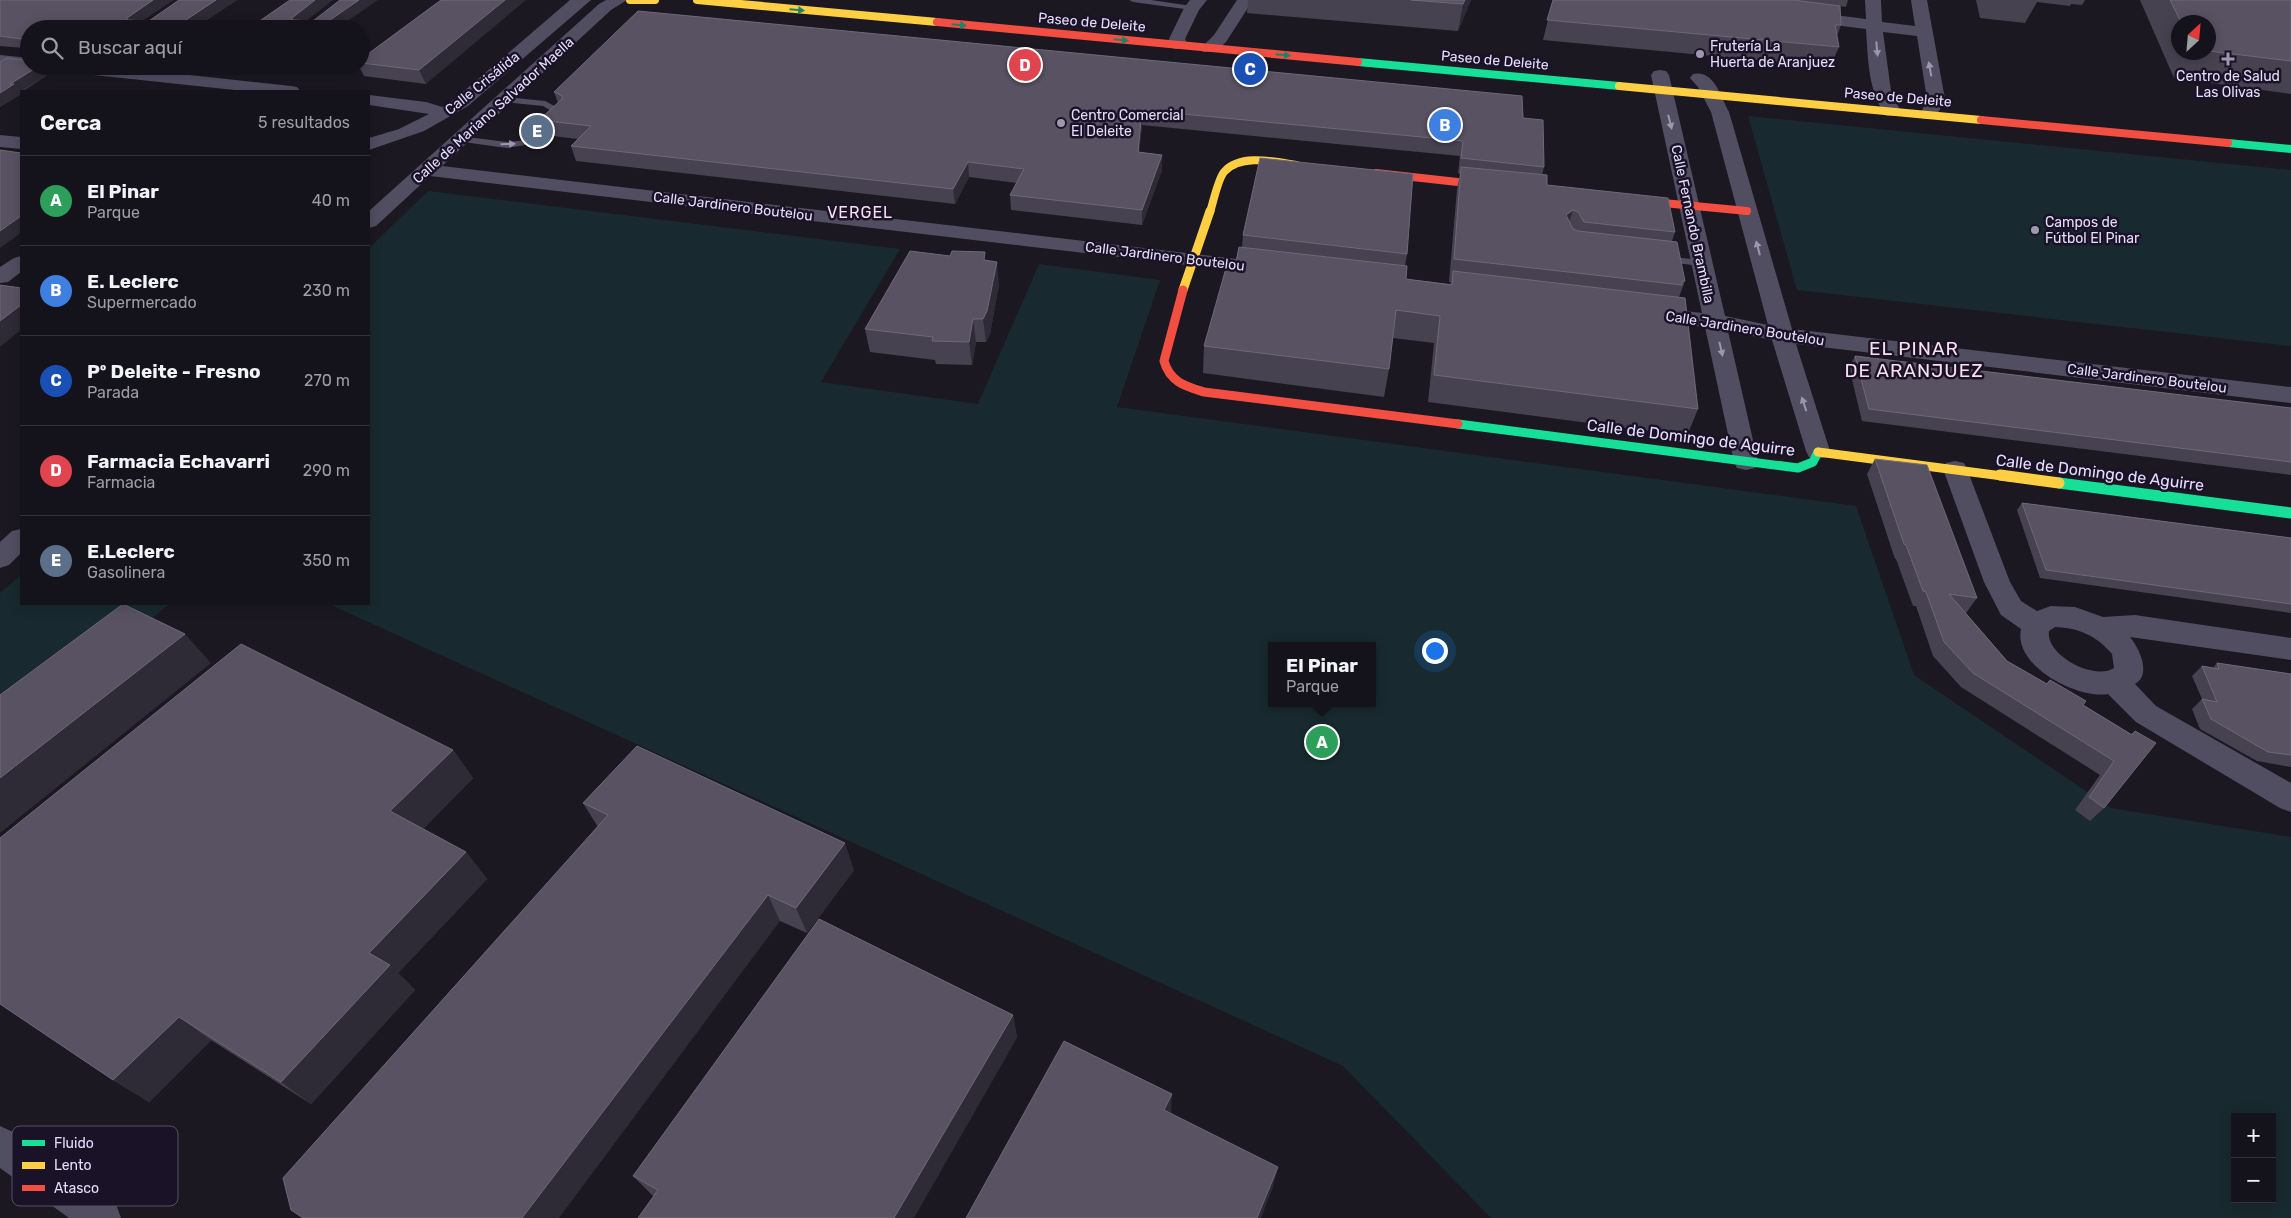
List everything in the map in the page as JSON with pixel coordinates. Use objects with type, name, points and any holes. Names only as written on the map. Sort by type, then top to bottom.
[{"type":"main road","points":[[630,0],[654,0]]},
{"type":"main road","name":"Paseo de Deleite","points":[[697,0],[1195,35],[1704,82],[1892,112],[1934,103],[2291,149]]},
{"type":"main road","name":"Paseo de Deleite","points":[[1195,35],[1239,35]]},
{"type":"main road","name":"Paseo de Deleite","points":[[1877,94],[1900,96]]},
{"type":"main road","points":[[1194,259],[1224,172],[1235,163],[1251,160],[1309,166]]},
{"type":"main road","points":[[1365,172],[1510,187]]},
{"type":"main road","points":[[1619,199],[1747,210]]},
{"type":"main road","name":"Calle de Domingo de Aguirre","points":[[1194,259],[1186,276],[1164,361],[1165,371],[1172,378],[1184,386],[1204,392],[1798,468],[1814,462],[1818,451],[2291,513]]},
{"type":"street","name":"Calle Crisálida","points":[[370,144],[392,139],[444,114],[583,0]]},
{"type":"street","name":"Calle de Mariano Salvador Maella","points":[[370,221],[605,7],[619,0]]},
{"type":"street","points":[[1195,35],[1245,0]]},
{"type":"street","points":[[1873,0],[1877,94],[1892,112]]},
{"type":"street","points":[[1919,0],[1934,103]]},
{"type":"street","points":[[1193,3],[1195,35]]},
{"type":"street","points":[[1785,13],[1923,32]]},
{"type":"street","points":[[0,60],[20,62]]},
{"type":"street","points":[[145,75],[282,90]]},
{"type":"street","points":[[228,84],[241,75]]},
{"type":"street","name":"Calle Fernando Brambilla","points":[[1660,79],[1746,462]]},
{"type":"street","points":[[1704,82],[1720,112],[1782,335],[1818,451]]},
{"type":"street","points":[[370,100],[426,107],[444,114]]},
{"type":"street","points":[[0,141],[20,143]]},
{"type":"street","name":"Calle Jardinero Boutelou","points":[[425,170],[1284,270]]},
{"type":"street","points":[[0,277],[20,263]]},
{"type":"street","name":"Calle Jardinero Boutelou","points":[[1630,311],[1714,321],[1782,335],[2291,395]]},
{"type":"street","points":[[1955,469],[1997,582],[2011,608],[2036,625]]},
{"type":"street","points":[[0,558],[20,539]]},
{"type":"street","points":[[2051,616],[2075,617],[2101,628],[2120,642],[2130,659],[2128,674],[2114,682],[2090,682],[2065,673],[2044,657],[2033,640],[2036,625],[2051,616]]},
{"type":"street","points":[[2101,628],[2135,626],[2291,648]]},
{"type":"street","points":[[2114,682],[2146,714],[2291,799]]},
{"type":"street","points":[[0,1145],[12,1154]]},
{"type":"street","points":[[85,1206],[102,1218]]},
{"type":"lane","points":[[1133,0],[1193,3]]},
{"type":"lane","points":[[459,140],[506,145],[528,142],[560,112],[544,104],[504,100]]},
{"type":"lane","points":[[1653,258],[1701,263]]},
{"type":"green space","name":"Campos de Fútbol El Pinar","points":[[1748,116],[2291,170],[2291,346],[1797,290]]},
{"type":"green space","points":[[428,191],[900,249],[821,382],[978,404],[1039,264],[1160,280],[1117,407],[1856,506],[1914,675],[2111,808],[2291,837],[2291,1218],[1491,1218],[1343,1066],[331,605],[370,605],[370,247]]},
{"type":"green space","points":[[20,576],[20,605],[169,605],[0,736],[0,593]]},
{"type":"building","points":[[0,0],[153,0],[127,18],[127,20],[20,20],[20,39],[0,36]]},
{"type":"building","points":[[179,0],[216,0],[186,20],[150,20]]},
{"type":"building","points":[[290,0],[315,0],[292,18],[292,20],[261,20]]},
{"type":"building","points":[[340,0],[359,0],[330,20],[314,20]]},
{"type":"building","points":[[441,0],[505,0],[419,70],[370,64],[370,52]]},
{"type":"building","points":[[1411,0],[1465,0],[1463,4]]},
{"type":"building","points":[[1553,0],[1793,0],[1840,6],[1841,25],[1835,25],[1839,47],[1547,20]]},
{"type":"building","points":[[2170,0],[2290,0],[2291,61],[2216,52],[2216,15],[2178,15]]},
{"type":"building","name":"Centro Comercial El Deleite","points":[[638,11],[1522,96],[1523,118],[1543,120],[1544,167],[1461,158],[1463,141],[1142,110],[1138,152],[1162,155],[1142,210],[1010,195],[1024,169],[968,162],[953,189],[571,146],[591,126],[539,120],[562,99],[562,96],[554,92]]},
{"type":"building","points":[[7,58],[20,60],[20,75],[24,75],[0,93],[0,62]]},
{"type":"building","points":[[0,150],[20,153],[20,217],[0,231]]},
{"type":"building","points":[[1260,158],[1413,174],[1407,254],[1243,235]]},
{"type":"building","points":[[1461,167],[1547,175],[1547,185],[1668,198],[1675,232],[1584,222],[1578,212],[1573,210],[1566,215],[1573,229],[1578,231],[1677,242],[1685,281],[1682,281],[1682,285],[1454,259]]},
{"type":"building","points":[[1239,247],[1407,266],[1406,279],[1452,285],[1453,271],[1685,298],[1698,409],[1434,375],[1440,316],[1396,310],[1389,369],[1204,346],[1228,261],[1236,262]]},
{"type":"building","points":[[910,251],[950,256],[952,251],[985,252],[984,260],[997,262],[987,311],[983,319],[973,319],[969,342],[932,341],[933,337],[865,329]]},
{"type":"building","points":[[0,285],[20,288],[20,306],[0,321]]},
{"type":"building","points":[[1855,356],[2291,408],[2291,462],[1869,409]]},
{"type":"building","points":[[1875,459],[1927,465],[1977,598],[1949,594],[2007,661],[2047,684],[2050,680],[2086,701],[2083,705],[2132,735],[2135,731],[2156,743],[2104,808],[2089,797],[2114,761],[1973,673],[1944,642],[1926,592],[1923,591],[1904,544]]},
{"type":"building","points":[[2022,503],[2291,538],[2291,604],[2046,570]]},
{"type":"building","points":[[122,605],[185,634],[0,778],[0,695]]},
{"type":"building","points":[[241,644],[453,750],[390,811],[466,852],[369,953],[390,965],[281,1082],[179,1017],[113,1080],[0,1004],[0,838]]},
{"type":"building","points":[[2217,663],[2291,674],[2291,755],[2268,752],[2211,719],[2202,699],[2217,702],[2202,666],[2219,669]]},
{"type":"building","points":[[637,746],[845,843],[796,908],[768,895],[522,1218],[303,1218],[291,1210],[283,1178],[608,815],[583,803]]},
{"type":"building","points":[[819,919],[1013,1015],[894,1218],[638,1218],[658,1190],[633,1176]]},
{"type":"building","points":[[1064,1041],[1172,1094],[1164,1110],[1278,1167],[1257,1218],[966,1218]]},
{"type":"traffic: fast","points":[[1358,62],[1619,86]]},
{"type":"traffic: fast","points":[[2228,143],[2291,149]]},
{"type":"traffic: fast","points":[[1458,424],[1798,468],[1813,462],[1818,452]]},
{"type":"traffic: fast","points":[[2059,483],[2291,513]]},
{"type":"traffic: slow","points":[[630,0],[655,0]]},
{"type":"traffic: slow","points":[[697,0],[937,22]]},
{"type":"traffic: slow","points":[[1619,86],[1981,120]]},
{"type":"traffic: slow","points":[[1183,290],[1224,172],[1232,166],[1250,161],[1268,161],[1296,165]]},
{"type":"traffic: slow","points":[[1818,452],[2059,483]]},
{"type":"traffic: jam","points":[[937,22],[1358,62]]},
{"type":"traffic: jam","points":[[1981,120],[2228,143]]},
{"type":"traffic: jam","points":[[1376,173],[1494,186]]},
{"type":"traffic: jam","points":[[1632,200],[1747,211]]},
{"type":"traffic: jam","points":[[1183,290],[1164,361],[1173,379],[1184,386],[1204,392],[1458,424]]},
{"type":"place","name":"Frutería La Huerta de Aranjuez","points":[[1700,54]]},
{"type":"place","name":"Centro de Salud Las Olivas","points":[[2228,59]]},
{"type":"place","name":"Farmacia Echavarri","points":[[1025,65]]},
{"type":"place","name":"Pº Deleite - Fresno","points":[[1250,69]]},
{"type":"place","name":"Centro Comercial El Deleite","points":[[1061,123]]},
{"type":"place","name":"E. Leclerc","points":[[1445,125]]},
{"type":"place","name":"E.Leclerc","points":[[537,131]]},
{"type":"place","name":"Campos de Fútbol El Pinar","points":[[2035,230]]},
{"type":"place","name":"El Pinar","points":[[1322,742]]},
{"type":"district","name":"VERGEL","points":[[860,212]]},
{"type":"district","name":"EL PINAR DE ARANJUEZ","points":[[1914,359]]}]
